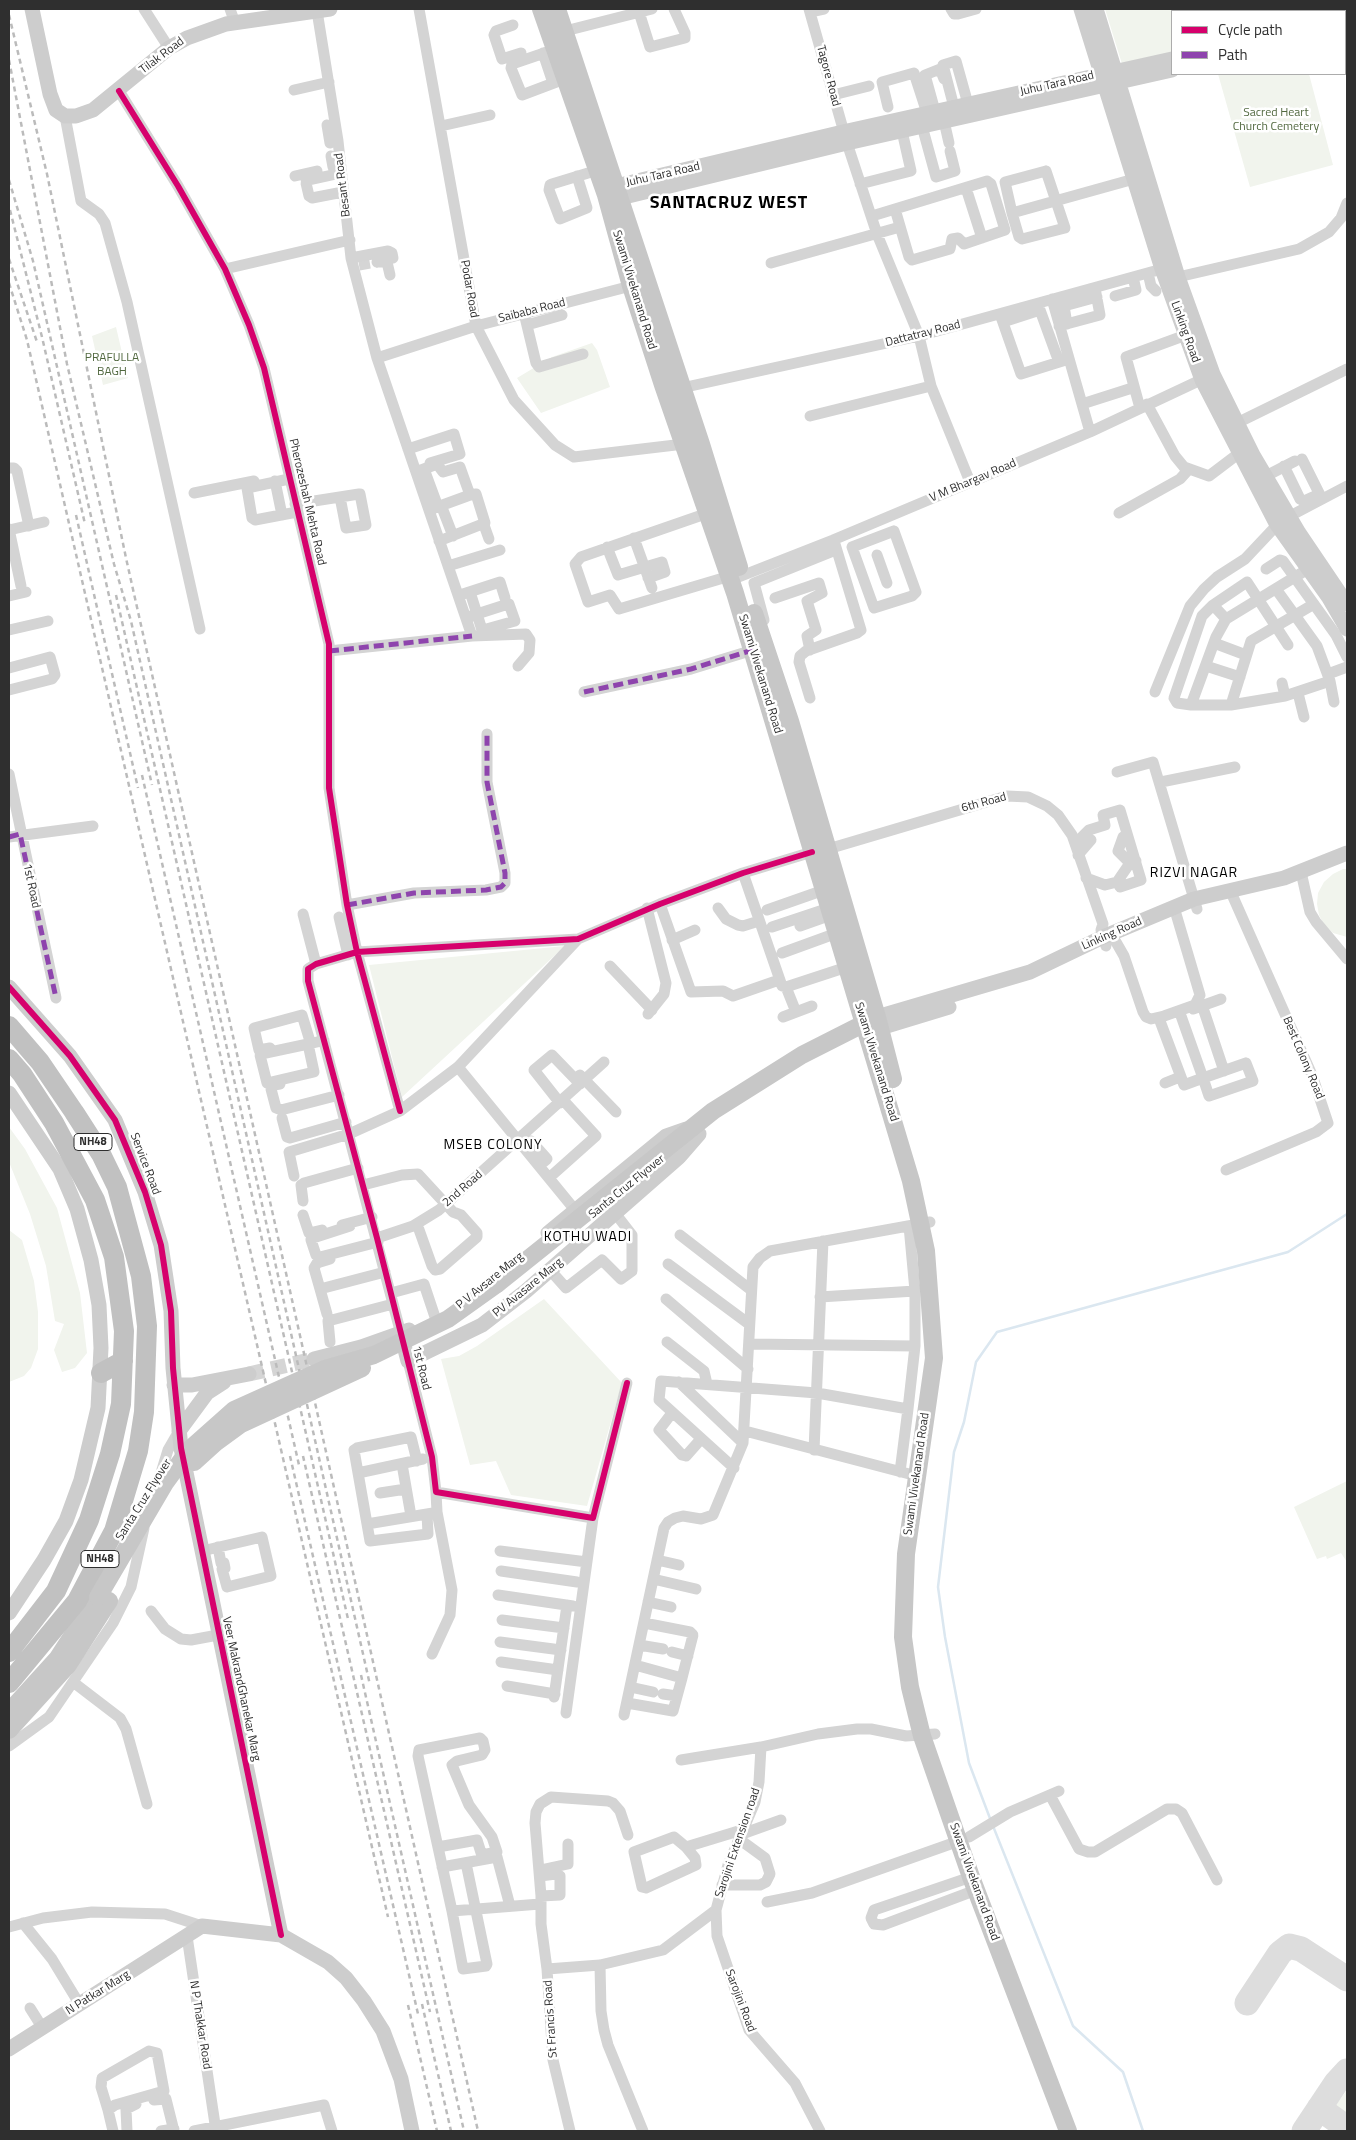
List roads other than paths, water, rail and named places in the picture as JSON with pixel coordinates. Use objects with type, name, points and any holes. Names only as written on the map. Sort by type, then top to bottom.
[{"type":"highway","name":"NH48","points":[[9,1026],[40,1062],[74,1112],[101,1154],[117,1187],[141,1276],[147,1326],[144,1412],[138,1451],[114,1531],[77,1601],[9,1684]]},
{"type":"highway","name":"NH48","points":[[9,1059],[22,1074],[54,1123],[95,1200],[105,1228],[117,1274],[124,1330],[124,1361],[120,1404],[110,1454],[89,1520],[56,1591],[9,1652]]},
{"type":"highway","points":[[101,1373],[124,1361]]},
{"type":"main road","name":"Swami Vivekanand Road","points":[[541,9],[614,193],[648,288],[674,390],[684,444],[708,513],[739,584],[753,650],[820,850],[899,1120],[926,1251],[943,1353],[915,1552],[912,1626],[928,1735]]},
{"type":"main road","name":"Swami Vivekanand Road","points":[[557,9],[554,44],[560,81],[598,170],[614,193],[631,286],[674,390],[739,584],[790,721],[820,850],[824,890],[847,967],[872,1025]]},
{"type":"main road","name":"P V Avsare Marg","points":[[694,1133],[763,1085],[783,1077],[872,1025]]},
{"type":"main road","name":"Santa Cruz Flyover","points":[[9,1712],[58,1658],[103,1599],[174,1490],[198,1458],[214,1443],[242,1424],[387,1356],[459,1319],[694,1133]]},
{"type":"main road","name":"Santa Cruz Flyover","points":[[103,1599],[165,1483],[189,1450],[234,1410],[320,1364],[374,1355],[448,1319],[500,1287]]},
{"type":"main road","name":"Swami Vivekanand Road","points":[[936,1320],[934,1358],[909,1474],[903,1637],[910,1687],[964,1839],[1080,2131]]},
{"type":"main road","points":[[9,1730],[68,1665],[103,1599]]},
{"type":"main road","name":"Swami Vivekanand Road","points":[[964,1839],[974,1884],[1068,2131]]},
{"type":"street","points":[[32,9],[50,94],[56,110],[65,116],[81,201],[99,214],[105,223],[127,302],[200,629]]},
{"type":"street","points":[[144,9],[169,48]]},
{"type":"street","name":"Podar Road","points":[[419,9],[476,326],[514,400],[555,445],[574,457],[684,444]]},
{"type":"street","points":[[513,25],[494,32],[502,59],[554,44],[639,12],[652,9]]},
{"type":"street","points":[[639,12],[650,47],[685,38],[674,9]]},
{"type":"street","points":[[951,9],[954,14],[958,14],[976,9]]},
{"type":"street","name":"Linking Road","points":[[1081,9],[1098,38]]},
{"type":"street","name":"Linking Road","points":[[1096,9],[1098,38],[1110,78],[1178,277],[1208,377],[1237,423],[1238,445],[1266,476],[1299,533],[1341,596],[1343,631]]},
{"type":"street","name":"Tilak Road","points":[[65,116],[76,116],[93,110],[119,91],[169,48],[232,16],[324,10]]},
{"type":"street","name":"Besant Road","points":[[324,10],[331,134],[338,193],[377,358],[408,450],[420,468]]},
{"type":"street","name":"Tagore Road","points":[[817,10],[833,95],[860,184],[877,234],[918,336],[931,386],[970,482]]},
{"type":"street","points":[[554,44],[512,64],[511,68],[522,95],[560,81]]},
{"type":"street","name":"Juhu Tara Road","points":[[614,193],[845,137],[893,118],[932,118],[1110,78],[1171,60]]},
{"type":"street","points":[[860,184],[911,171],[882,82],[914,73],[932,118],[949,147],[955,171],[936,177],[932,118],[925,75],[939,69],[958,106]]},
{"type":"street","name":"Juhu Tara Road","points":[[1110,78],[1171,70]]},
{"type":"street","name":"Linking Road","points":[[1110,78],[1155,271],[1208,377],[1276,525],[1308,569],[1341,596]]},
{"type":"street","points":[[294,90],[329,82]]},
{"type":"street","points":[[833,95],[869,86]]},
{"type":"street","name":"Pherozeshah Mehta Road","points":[[119,91],[178,186],[225,269],[250,324],[264,368],[329,651],[329,788],[353,953]]},
{"type":"street","name":"Juhu Tara Road","points":[[932,118],[958,106],[1038,94]]},
{"type":"street","points":[[440,126],[490,115]]},
{"type":"street","points":[[294,176],[335,164]]},
{"type":"street","points":[[335,164],[306,183],[310,198],[338,193]]},
{"type":"street","points":[[577,176],[598,170]]},
{"type":"street","points":[[1046,171],[1057,200],[1065,227],[1064,230],[1022,239],[1019,237],[1012,213],[1006,185],[1007,180],[1046,171]]},
{"type":"street","points":[[1012,213],[1134,179]]},
{"type":"street","points":[[872,216],[895,209],[966,188],[987,181],[991,184],[1005,230],[964,244],[958,238],[952,239],[950,248],[912,260],[909,257],[895,209]]},
{"type":"street","points":[[966,188],[982,238]]},
{"type":"street","points":[[1156,291],[1151,286],[1155,271],[1178,277],[1299,249],[1329,232],[1341,218],[1347,203]]},
{"type":"street","points":[[771,263],[900,227]]},
{"type":"street","points":[[225,269],[350,240]]},
{"type":"street","points":[[372,317],[369,316],[360,283],[388,251],[392,253],[393,258]]},
{"type":"street","points":[[377,262],[387,262],[390,275]]},
{"type":"street","name":"Dattatray Road","points":[[674,390],[1001,318],[1052,299],[1096,292],[1112,283],[1155,271]]},
{"type":"street","points":[[1112,283],[1117,302],[1136,290],[1133,277]]},
{"type":"street","name":"Saibaba Road","points":[[377,358],[476,326],[525,319],[631,286]]},
{"type":"street","points":[[1063,325],[1100,315],[1096,292],[1064,306],[1063,325],[1064,360]]},
{"type":"street","points":[[1052,299],[1063,325]]},
{"type":"street","points":[[1064,360],[1024,375],[1021,374],[1001,318],[1040,310],[1085,403],[1094,416]]},
{"type":"street","points":[[562,315],[525,319],[536,363],[539,367],[583,354]]},
{"type":"street","points":[[1186,335],[1126,357],[1144,406],[1175,456],[1189,469],[1209,476],[1238,445]]},
{"type":"street","points":[[1237,423],[1347,369]]},
{"type":"street","name":"V M Bhargav Road","points":[[607,547],[580,557],[574,562],[590,606],[610,595],[619,609],[625,609],[739,584],[835,545],[866,526],[1090,432],[1208,377]]},
{"type":"street","points":[[810,416],[931,386]]},
{"type":"street","points":[[1085,403],[1129,389]]},
{"type":"street","points":[[1085,403],[1090,432]]},
{"type":"street","points":[[408,450],[454,434],[459,454],[420,468]]},
{"type":"street","points":[[420,445],[420,468],[436,507],[453,536]]},
{"type":"street","points":[[1266,476],[1293,462]]},
{"type":"street","points":[[1293,462],[1320,497]]},
{"type":"street","points":[[1293,462],[1302,501],[1320,497],[1347,486]]},
{"type":"street","points":[[420,468],[438,464],[443,472],[460,467],[470,494]]},
{"type":"street","points":[[9,468],[14,468],[17,471],[29,526]]},
{"type":"street","points":[[1119,513],[1180,478],[1189,469]]},
{"type":"street","points":[[288,477],[276,482],[249,487],[246,490],[253,520],[282,515],[296,508],[340,497]]},
{"type":"street","points":[[194,493],[288,477]]},
{"type":"street","points":[[276,482],[282,515]]},
{"type":"street","points":[[436,507],[470,494],[476,494],[489,540]]},
{"type":"street","points":[[1155,692],[1190,606],[1216,577],[1245,559],[1276,525],[1320,497]]},
{"type":"street","points":[[436,507],[439,541],[472,636]]},
{"type":"street","points":[[634,538],[648,578],[617,574],[607,547],[708,513]]},
{"type":"street","points":[[9,596],[24,589],[9,530],[44,522]]},
{"type":"street","points":[[439,541],[484,525]]},
{"type":"street","points":[[866,526],[887,583]]},
{"type":"street","points":[[891,532],[896,533],[915,589],[914,595],[874,608],[872,606],[852,549],[856,544],[874,546],[891,532]]},
{"type":"street","points":[[810,698],[799,662],[803,653],[857,633],[860,630],[835,545]]},
{"type":"street","points":[[448,566],[500,550]]},
{"type":"street","points":[[1266,569],[1282,560],[1314,604],[1343,631],[1347,658]]},
{"type":"street","points":[[1191,704],[1214,643],[1226,619],[1308,569]]},
{"type":"street","points":[[458,596],[500,582],[505,598]]},
{"type":"street","points":[[1288,645],[1246,582],[1202,616],[1182,671],[1174,700],[1191,704],[1231,705],[1285,696],[1298,693],[1347,667]]},
{"type":"street","points":[[775,598],[819,583],[822,593],[807,600],[816,630],[807,636],[810,650]]},
{"type":"street","points":[[739,584],[789,702]]},
{"type":"street","points":[[1276,589],[1296,614],[1317,646],[1329,678],[1334,702]]},
{"type":"street","points":[[466,618],[477,614],[470,592]]},
{"type":"street","points":[[1231,705],[1251,641],[1314,604]]},
{"type":"street","points":[[1213,606],[1226,619]]},
{"type":"street","points":[[9,630],[48,621]]},
{"type":"street","points":[[1317,646],[1343,631]]},
{"type":"street","points":[[329,651],[472,636],[526,634],[530,640],[529,653],[518,666]]},
{"type":"street","points":[[1214,643],[1246,655]]},
{"type":"street","points":[[584,692],[691,669],[753,650]]},
{"type":"street","points":[[9,668],[50,657],[55,675],[52,679],[9,690]]},
{"type":"street","points":[[1206,666],[1240,677]]},
{"type":"street","points":[[1182,671],[1202,678]]},
{"type":"street","points":[[1282,683],[1285,696]]},
{"type":"street","points":[[1298,693],[1304,717]]},
{"type":"street","points":[[347,906],[414,893],[486,890],[501,887],[505,883],[505,873],[488,782],[487,734]]},
{"type":"street","points":[[1117,772],[1153,762],[1161,782],[1196,904]]},
{"type":"street","points":[[1161,782],[1235,767]]},
{"type":"street","name":"1st Road","points":[[9,774],[14,836],[56,998]]},
{"type":"street","name":"6th Road","points":[[578,939],[647,908],[743,873],[1012,796],[1028,797],[1047,806],[1066,824],[1089,877],[1108,938]]},
{"type":"street","points":[[1105,825],[1103,815],[1119,810],[1133,862],[1141,880],[1120,888],[1117,882]]},
{"type":"street","points":[[1077,849],[1089,830],[1105,825],[1126,836]]},
{"type":"street","points":[[14,836],[93,826]]},
{"type":"street","points":[[1077,849],[1091,840]]},
{"type":"street","name":"Linking Road","points":[[1302,876],[1347,853]]},
{"type":"street","points":[[1089,877],[1104,885],[1117,882],[1133,862]]},
{"type":"street","name":"Linking Road","points":[[872,1025],[1031,977],[1108,938],[1196,904],[1347,864]]},
{"type":"street","points":[[743,873],[783,984],[796,1012]]},
{"type":"street","points":[[1302,876],[1310,912],[1347,959]]},
{"type":"street","points":[[767,910],[824,890]]},
{"type":"street","name":"Best Colony Road","points":[[1226,1170],[1316,1132],[1328,1123],[1312,1075],[1232,894]]},
{"type":"street","points":[[660,904],[688,988],[694,993],[723,991],[733,996],[847,967]]},
{"type":"street","points":[[610,966],[650,1012],[664,994],[666,983],[647,908]]},
{"type":"street","points":[[718,908],[726,919],[738,925],[744,926],[759,921]]},
{"type":"street","points":[[773,931],[830,911]]},
{"type":"street","points":[[1108,938],[1124,956],[1146,1017],[1151,1019],[1164,1016],[1195,1005],[1200,995],[1175,912]]},
{"type":"street","points":[[303,914],[315,964],[353,953],[578,939]]},
{"type":"street","points":[[339,917],[353,953],[400,1111]]},
{"type":"street","points":[[672,940],[695,930]]},
{"type":"street","points":[[782,955],[837,936]]},
{"type":"street","points":[[1108,938],[1140,1021],[1147,1025],[1221,999]]},
{"type":"street","points":[[294,1176],[289,1152],[348,1128],[400,1111],[458,1067],[578,939]]},
{"type":"street","name":"1st Road","points":[[315,964],[308,969],[307,974],[378,1240],[432,1458],[436,1492],[432,1513]]},
{"type":"street","name":"Service Road","points":[[9,987],[70,1056],[110,1114],[122,1135],[145,1192],[161,1245],[171,1311],[174,1385],[179,1430]]},
{"type":"street","points":[[1202,1005],[1224,1071]]},
{"type":"street","points":[[783,1017],[812,1006]]},
{"type":"street","points":[[1160,1021],[1184,1085],[1203,1078],[1247,1063],[1253,1080],[1209,1096],[1203,1078],[1180,1013]]},
{"type":"street","points":[[308,1041],[260,1055],[267,1083],[314,1072],[308,1041],[302,1015],[253,1029],[261,1050],[308,1041],[323,1038]]},
{"type":"street","points":[[556,1049],[596,1100]]},
{"type":"street","points":[[600,1134],[534,1070],[552,1055],[616,1112]]},
{"type":"street","name":"2nd Road","points":[[350,1226],[313,1238],[311,1240],[316,1256],[320,1257],[378,1240],[417,1224],[525,1140],[563,1098],[604,1062]]},
{"type":"street","points":[[458,1067],[525,1140],[540,1166],[575,1210]]},
{"type":"street","points":[[333,1071],[274,1086],[271,1089],[276,1108],[281,1110],[339,1095]]},
{"type":"street","points":[[1165,1083],[1180,1077]]},
{"type":"street","points":[[9,1093],[60,1169],[77,1209],[91,1260],[99,1305],[101,1373],[98,1408],[81,1480],[66,1520],[44,1560],[9,1613]]},
{"type":"street","points":[[550,1177],[596,1136],[563,1098]]},
{"type":"street","points":[[282,1118],[287,1136],[290,1138],[348,1128]]},
{"type":"street","name":"P V Avsare Marg","points":[[320,1364],[445,1316],[484,1287],[666,1136],[694,1133]]},
{"type":"street","name":"PV Avasare Marg","points":[[408,1362],[482,1325],[550,1270],[679,1157],[694,1133]]},
{"type":"street","points":[[303,1200],[301,1185],[304,1182],[358,1168]]},
{"type":"street","points":[[363,1185],[402,1175],[418,1174],[453,1212],[461,1215],[477,1235],[440,1269],[435,1270],[417,1224]]},
{"type":"street","points":[[550,1270],[566,1288],[602,1260],[621,1279],[632,1271],[632,1235],[615,1213]]},
{"type":"street","points":[[303,1215],[309,1233],[372,1217]]},
{"type":"street","points":[[624,1715],[664,1528],[668,1522],[683,1516],[700,1519],[713,1515],[743,1443],[753,1267],[770,1251],[920,1224],[915,1291],[915,1346],[908,1409],[909,1474],[745,1430]]},
{"type":"street","points":[[680,1235],[751,1290]]},
{"type":"street","points":[[814,1450],[822,1241]]},
{"type":"street","points":[[327,1314],[314,1268],[317,1263],[359,1251]]},
{"type":"street","points":[[668,1264],[749,1324]]},
{"type":"street","points":[[320,1289],[386,1272]]},
{"type":"street","points":[[390,1293],[424,1284],[436,1320]]},
{"type":"street","points":[[820,1297],[915,1291]]},
{"type":"street","points":[[666,1300],[748,1369]]},
{"type":"street","points":[[330,1342],[328,1321],[393,1304]]},
{"type":"street","points":[[667,1342],[704,1372],[707,1384]]},
{"type":"street","points":[[749,1344],[915,1346]]},
{"type":"street","points":[[174,1385],[192,1385],[249,1374]]},
{"type":"street","points":[[9,1746],[49,1717],[113,1623],[131,1587],[142,1536],[168,1450],[179,1430],[207,1393],[230,1378]]},
{"type":"street","points":[[734,1468],[659,1400],[661,1381],[817,1393],[908,1409]]},
{"type":"street","points":[[679,1382],[743,1443]]},
{"type":"street","points":[[507,1686],[554,1695],[564,1628],[574,1606],[593,1518],[628,1383]]},
{"type":"street","points":[[672,1413],[658,1430],[683,1456],[686,1456],[701,1439]]},
{"type":"street","name":"Veer MakrandGhanekar Marg","points":[[179,1430],[218,1635],[281,1935]]},
{"type":"street","points":[[417,1461],[411,1437],[357,1448],[354,1453],[372,1542],[427,1534],[432,1513]]},
{"type":"street","points":[[358,1473],[432,1458]]},
{"type":"street","points":[[402,1464],[411,1516]]},
{"type":"street","points":[[380,1493],[406,1489]]},
{"type":"street","points":[[436,1492],[593,1518]]},
{"type":"street","points":[[367,1524],[432,1513]]},
{"type":"street","points":[[432,1513],[452,1590],[450,1615],[432,1654]]},
{"type":"street","points":[[202,1551],[218,1547],[262,1537],[272,1575],[269,1578],[228,1587],[225,1581],[224,1563],[221,1563],[218,1547]]},
{"type":"street","points":[[500,1550],[583,1561]]},
{"type":"street","points":[[657,1560],[679,1564]]},
{"type":"street","points":[[566,1713],[574,1606],[577,1582],[583,1561]]},
{"type":"street","points":[[501,1571],[577,1582]]},
{"type":"street","points":[[653,1579],[696,1589]]},
{"type":"street","points":[[208,1584],[225,1581]]},
{"type":"street","points":[[498,1595],[574,1606]]},
{"type":"street","points":[[648,1602],[671,1607]]},
{"type":"street","points":[[151,1611],[165,1629],[180,1639],[191,1640],[218,1635]]},
{"type":"street","points":[[502,1620],[564,1628]]},
{"type":"street","points":[[627,1703],[671,1712],[674,1709],[688,1656],[692,1634],[644,1623]]},
{"type":"street","points":[[500,1642],[561,1650]]},
{"type":"street","points":[[639,1645],[688,1656]]},
{"type":"street","points":[[501,1662],[558,1670]]},
{"type":"street","points":[[635,1665],[682,1678]]},
{"type":"street","points":[[73,1682],[120,1718],[126,1728],[147,1804]]},
{"type":"street","points":[[630,1687],[677,1696]]},
{"type":"street","points":[[681,1760],[818,1734],[857,1729],[871,1729],[906,1736],[928,1735]]},
{"type":"street","points":[[442,1867],[466,1863],[496,1852],[492,1836],[469,1805],[452,1765],[457,1761],[484,1752],[483,1741],[480,1738],[421,1749],[418,1752],[442,1867],[452,1911],[462,1968],[464,1969],[487,1965],[466,1863]]},
{"type":"street","name":"Sarojini Extension road","points":[[716,1910],[722,1884],[742,1834],[759,1782],[761,1746]]},
{"type":"street","points":[[767,1902],[812,1893],[964,1839],[1010,1812],[1054,1793],[1079,1849],[1088,1852],[1095,1852],[1167,1809],[1176,1809],[1182,1813],[1216,1880]]},
{"type":"street","name":"St Francis Road","points":[[570,2131],[553,2060],[535,1824],[536,1812],[540,1804],[551,1797],[613,1803],[620,1811],[628,1835]]},
{"type":"street","points":[[686,1847],[742,1834],[781,1820]]},
{"type":"street","points":[[722,1884],[760,1885],[766,1882],[770,1874],[765,1858],[742,1834]]},
{"type":"street","points":[[674,1837],[686,1847],[695,1858],[696,1864],[646,1888],[642,1887],[634,1852],[674,1837]]},
{"type":"street","points":[[438,1847],[475,1840],[479,1844],[482,1857]]},
{"type":"street","points":[[539,1873],[568,1864],[568,1844]]},
{"type":"street","points":[[482,1857],[498,1859],[510,1906]]},
{"type":"street","points":[[452,1911],[510,1906],[541,1900],[561,1893],[559,1875],[539,1873]]},
{"type":"street","points":[[974,1884],[883,1926],[874,1924],[871,1918],[874,1910],[974,1884]]},
{"type":"street","points":[[547,1969],[600,1964],[665,1949],[716,1910]]},
{"type":"street","name":"Sarojini Road","points":[[716,1910],[717,1936],[749,2030],[794,2083],[820,2131]]},
{"type":"street","points":[[9,1927],[43,1918],[92,1912],[165,1914],[202,1926],[281,1935],[328,1962],[346,1978],[364,2001],[386,2038],[401,2078],[412,2131]]},
{"type":"street","points":[[23,1923],[52,1960],[80,2005]]},
{"type":"street","points":[[187,1936],[202,1926]]},
{"type":"street","name":"N Patkar Marg","points":[[9,2049],[187,1936]]},
{"type":"street","name":"N P Thakkar Road","points":[[187,1936],[216,2129]]},
{"type":"street","points":[[600,1964],[601,2011],[604,2030],[643,2131]]},
{"type":"street","points":[[30,2008],[42,2027]]},
{"type":"street","points":[[108,2110],[115,2105],[164,2091],[157,2053],[149,2051],[102,2078],[101,2087],[113,2131]]},
{"type":"street","points":[[128,2131],[125,2111],[127,2106],[164,2098],[174,2130],[161,2131]]},
{"type":"street","points":[[194,2131],[216,2129],[324,2105],[332,2131]]},
{"type":"waterway","points":[[991,1821],[969,1763],[945,1637],[938,1587],[954,1452],[964,1422],[976,1362],[997,1332],[1288,1252],[1347,1214]]},
{"type":"waterway","points":[[993,1826],[1073,2026],[1123,2072],[1143,2131]]},
{"type":"tunnel","points":[[359,265],[377,262]]},
{"type":"tunnel","points":[[249,1374],[314,1359]]},
{"type":"railway","points":[[9,15],[47,174],[126,558],[478,2131]]},
{"type":"railway","points":[[9,60],[67,364],[114,564],[131,621],[370,1685]]},
{"type":"railway","points":[[9,180],[33,261],[152,785]]},
{"type":"railway","points":[[10,210],[42,337],[85,524]]},
{"type":"railway","points":[[9,259],[37,342]]},
{"type":"railway","points":[[9,283],[27,340],[388,1917]]},
{"type":"railway","points":[[76,515],[138,788]]},
{"type":"railway","points":[[116,595],[348,1619]]},
{"type":"railway","points":[[142,775],[299,1465]]},
{"type":"railway","points":[[290,1456],[418,2014]]},
{"type":"railway","points":[[303,1456],[430,2012]]},
{"type":"railway","points":[[361,1675],[464,2131]]},
{"type":"railway","points":[[422,2004],[451,2131]]},
{"type":"railway","points":[[408,2005],[437,2131]]},
{"type":"district","name":"SANTACRUZ WEST","points":[[729,204]]},
{"type":"district","name":"RIZVI NAGAR","points":[[1194,874]]},
{"type":"district","name":"MSEB COLONY","points":[[493,1146]]},
{"type":"district","name":"KOTHU WADI","points":[[588,1238]]},
{"type":"park label","name":"Sacred Heart Church Cemetery","points":[[1276,120]]},
{"type":"park label","name":"PRAFULLA BAGH","points":[[112,365]]}]
